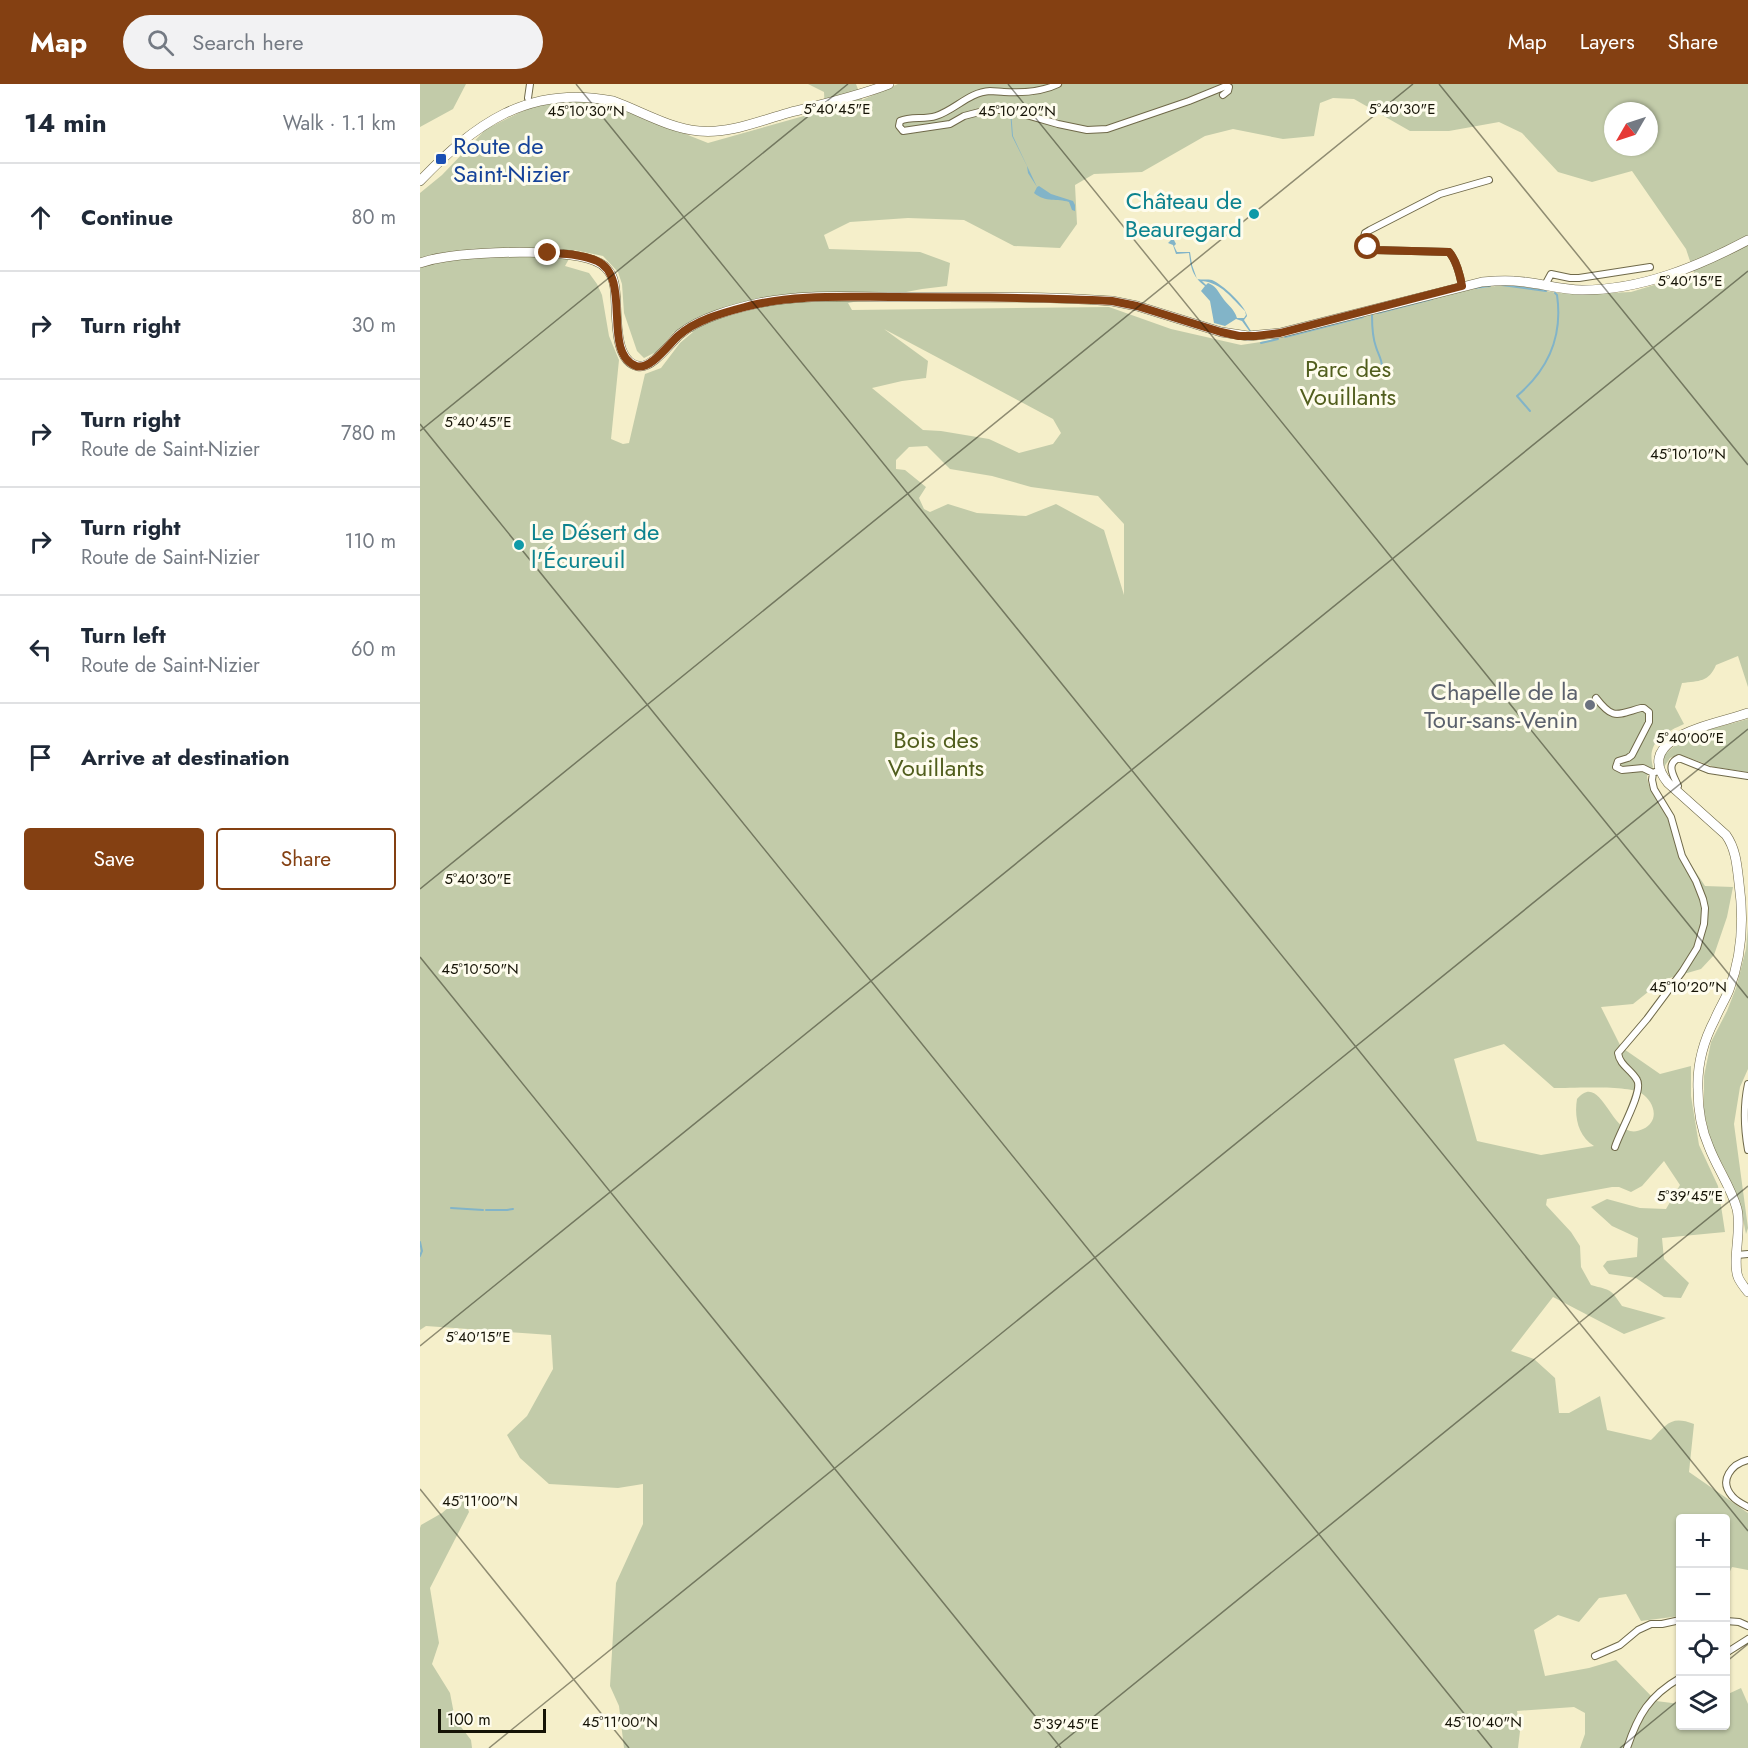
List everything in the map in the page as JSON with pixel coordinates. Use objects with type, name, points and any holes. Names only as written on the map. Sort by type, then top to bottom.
[{"type":"main road","points":[[420,181],[473,129],[498,111],[528,98],[558,92],[584,93],[612,100],[677,127],[711,131],[734,129],[836,102],[889,84]]},
{"type":"main road","points":[[420,263],[457,255],[499,253],[577,255],[597,261],[605,266],[614,282],[617,334],[623,351],[628,360],[636,366],[643,366],[654,360],[678,336],[697,323],[743,307],[790,298],[947,297],[1112,301],[1137,306],[1221,332],[1248,336],[1280,333],[1482,282],[1513,280],[1580,290],[1628,285],[1658,279],[1705,261],[1748,240]]},
{"type":"main road","points":[[1748,713],[1690,732],[1668,742],[1659,754],[1657,771],[1675,790],[1717,825],[1730,840],[1736,860],[1742,923],[1736,964],[1728,991],[1705,1043],[1698,1086],[1699,1109],[1705,1135],[1737,1209],[1738,1277],[1748,1292]]},
{"type":"street","points":[[528,98],[530,84]]},
{"type":"street","points":[[1058,84],[1038,91],[990,91],[965,99],[939,115],[927,119],[904,119],[900,121],[899,126],[903,131],[935,127],[950,124],[964,116],[991,109],[1003,109],[1087,130],[1107,129],[1229,87],[1223,95]]},
{"type":"street","points":[[1462,286],[1453,256],[1449,252],[1374,250],[1365,243],[1365,233],[1440,194],[1489,180]]},
{"type":"street","points":[[1545,285],[1551,274],[1579,278],[1650,267]]},
{"type":"street","points":[[1596,698],[1605,709],[1615,714],[1641,708],[1649,712],[1649,722],[1632,755],[1618,762],[1616,767],[1622,770],[1643,768],[1657,771],[1652,780],[1654,789],[1671,817],[1682,856],[1696,880],[1705,908],[1704,924],[1697,948],[1647,1019],[1618,1053],[1619,1060],[1637,1080],[1639,1086],[1615,1148]]},
{"type":"street","points":[[1675,790],[1678,786],[1672,775],[1672,765],[1673,761],[1679,758],[1710,770],[1748,776]]},
{"type":"street","points":[[1748,1084],[1744,1103],[1744,1123],[1748,1150]]},
{"type":"street","points":[[1737,1256],[1748,1254]]},
{"type":"street","points":[[1748,1460],[1739,1462],[1730,1470],[1726,1482],[1729,1493],[1748,1507]]},
{"type":"street","points":[[1595,1656],[1620,1645],[1638,1630],[1651,1624],[1676,1621]]},
{"type":"street","points":[[1730,1621],[1748,1626]]},
{"type":"street","points":[[1730,1650],[1748,1639]]},
{"type":"street","points":[[1626,1748],[1636,1720],[1656,1696],[1676,1681]]},
{"type":"green space","points":[[420,84],[466,84],[453,109],[420,127]]},
{"type":"green space","points":[[808,84],[856,84],[862,100],[898,84],[1748,84],[1748,687],[1738,656],[1716,665],[1710,675],[1703,680],[1682,683],[1675,707],[1684,724],[1664,735],[1654,745],[1653,767],[1647,776],[1655,797],[1671,812],[1684,854],[1705,886],[1733,887],[1727,917],[1714,955],[1701,969],[1663,980],[1633,1004],[1601,1007],[1621,1047],[1660,1074],[1691,1066],[1691,1096],[1699,1145],[1718,1186],[1725,1232],[1662,1238],[1664,1259],[1689,1283],[1681,1298],[1664,1297],[1636,1278],[1609,1274],[1603,1266],[1607,1261],[1637,1257],[1638,1238],[1612,1226],[1591,1207],[1607,1199],[1640,1208],[1666,1209],[1680,1185],[1664,1161],[1642,1186],[1631,1192],[1612,1187],[1547,1199],[1546,1205],[1571,1232],[1580,1246],[1581,1267],[1591,1285],[1610,1291],[1622,1306],[1666,1318],[1624,1334],[1553,1297],[1511,1351],[1534,1359],[1555,1378],[1559,1413],[1569,1413],[1600,1396],[1607,1430],[1651,1440],[1675,1421],[1694,1424],[1689,1472],[1748,1513],[1748,1570],[1732,1567],[1730,1571],[1730,1514],[1676,1514],[1676,1617],[1641,1621],[1626,1594],[1599,1598],[1579,1622],[1558,1615],[1534,1630],[1545,1676],[1589,1668],[1616,1660],[1656,1701],[1676,1704],[1676,1730],[1730,1730],[1730,1693],[1741,1688],[1748,1704],[1748,1748],[1580,1748],[1585,1734],[1585,1713],[1574,1707],[1517,1711],[1520,1731],[1518,1748],[624,1748],[619,1706],[610,1686],[616,1583],[643,1524],[643,1484],[618,1488],[549,1484],[520,1458],[507,1435],[527,1416],[553,1369],[551,1335],[426,1326],[420,1330],[420,193],[442,175],[486,129],[561,96],[605,102],[708,143],[825,110],[824,92]],"holes":[[[1333,98],[1354,99],[1410,131],[1449,131],[1499,122],[1522,133],[1558,172],[1592,182],[1632,171],[1686,249],[1694,273],[1631,292],[1558,293],[1516,286],[1468,290],[1273,340],[1241,345],[1171,329],[1109,307],[852,310],[848,303],[947,286],[950,263],[920,252],[829,249],[824,235],[850,222],[908,218],[964,220],[1014,246],[1060,248],[1077,224],[1075,185],[1094,174],[1142,172],[1205,136],[1233,129],[1283,139],[1314,136],[1320,103]],[[574,250],[603,256],[618,272],[622,284],[624,313],[637,351],[644,358],[656,352],[674,332],[693,332],[680,343],[661,368],[645,374],[629,443],[623,444],[611,439],[619,360],[609,336],[602,295],[589,273],[565,266]],[[884,329],[1053,419],[1061,433],[1053,444],[1019,453],[989,439],[923,430],[872,388],[926,378],[928,361]],[[927,446],[950,469],[992,476],[1031,487],[1098,496],[1124,524],[1124,595],[1104,530],[1056,504],[1026,516],[977,513],[948,504],[930,512],[924,509],[919,498],[926,487],[905,470],[896,469],[896,460],[909,447]],[[1504,1044],[1554,1088],[1635,1090],[1650,1101],[1654,1116],[1648,1126],[1638,1131],[1630,1131],[1616,1120],[1604,1103],[1592,1092],[1585,1093],[1577,1099],[1576,1113],[1578,1126],[1584,1137],[1594,1146],[1541,1155],[1477,1141],[1454,1059]]]},
{"type":"green space","points":[[1748,719],[1748,772],[1714,767],[1679,754],[1670,758],[1664,767],[1664,755],[1679,742],[1708,730]]},
{"type":"green space","points":[[1748,925],[1748,1069],[1740,1087],[1734,1124],[1748,1228],[1746,1234],[1740,1204],[1711,1144],[1704,1112],[1704,1076],[1711,1042],[1736,988],[1746,949]]},
{"type":"green space","points":[[463,1495],[469,1512],[430,1588],[439,1643],[432,1664],[450,1693],[455,1719],[471,1740],[472,1748],[420,1748],[420,1528]]},
{"type":"water","points":[[1010,110],[1013,136],[1037,187],[1028,173],[1027,166],[1012,136]]},
{"type":"water","points":[[1037,187],[1073,201],[1075,211],[1072,210],[1069,202],[1038,196],[1034,193]]},
{"type":"water","points":[[1174,240],[1177,252],[1190,252],[1197,278],[1193,271],[1189,253],[1176,254],[1173,245],[1168,243]]},
{"type":"water","points":[[1198,279],[1212,280],[1233,296],[1246,312],[1247,316],[1244,320],[1250,332],[1242,321],[1236,319],[1225,326],[1214,323],[1210,301],[1201,291],[1205,286]],"holes":[[[1202,281],[1209,282],[1226,292],[1245,311],[1244,318],[1237,318],[1215,287],[1208,283],[1206,285]]]},
{"type":"waterway","points":[[1502,285],[1546,291]]},
{"type":"waterway","points":[[1475,288],[1490,286]]},
{"type":"waterway","points":[[1530,411],[1517,396],[1538,375],[1551,351],[1558,324],[1555,293]]},
{"type":"waterway","points":[[1378,313],[1432,299]]},
{"type":"waterway","points":[[1372,315],[1374,339],[1382,367]]},
{"type":"waterway","points":[[1285,337],[1363,317]]},
{"type":"waterway","points":[[1261,343],[1278,339]]},
{"type":"waterway","points":[[451,1208],[483,1210]]},
{"type":"waterway","points":[[486,1210],[513,1209]]},
{"type":"waterway","points":[[420,1242],[422,1251],[420,1256]]},
{"type":"place","name":"Route de Saint-Nizier","points":[[441,159]]},
{"type":"place","name":"Château de Beauregard","points":[[1254,214]]},
{"type":"place","name":"Le Désert de l'Écureuil","points":[[519,545]]},
{"type":"place","name":"Chapelle de la Tour-sans-Venin","points":[[1590,705]]},
{"type":"route","points":[[548,253],[587,257],[605,266],[614,282],[617,334],[623,351],[628,360],[636,366],[643,366],[654,360],[678,336],[697,323],[743,307],[790,298],[947,297],[1112,301],[1162,313],[1221,332],[1239,336],[1256,336],[1280,333],[1462,286],[1453,256],[1449,252],[1444,250],[1374,250],[1368,247]]},
{"type":"park label","name":"Parc des Vouillants","points":[[1348,382]]},
{"type":"park label","name":"Bois des Vouillants","points":[[936,753]]}]
